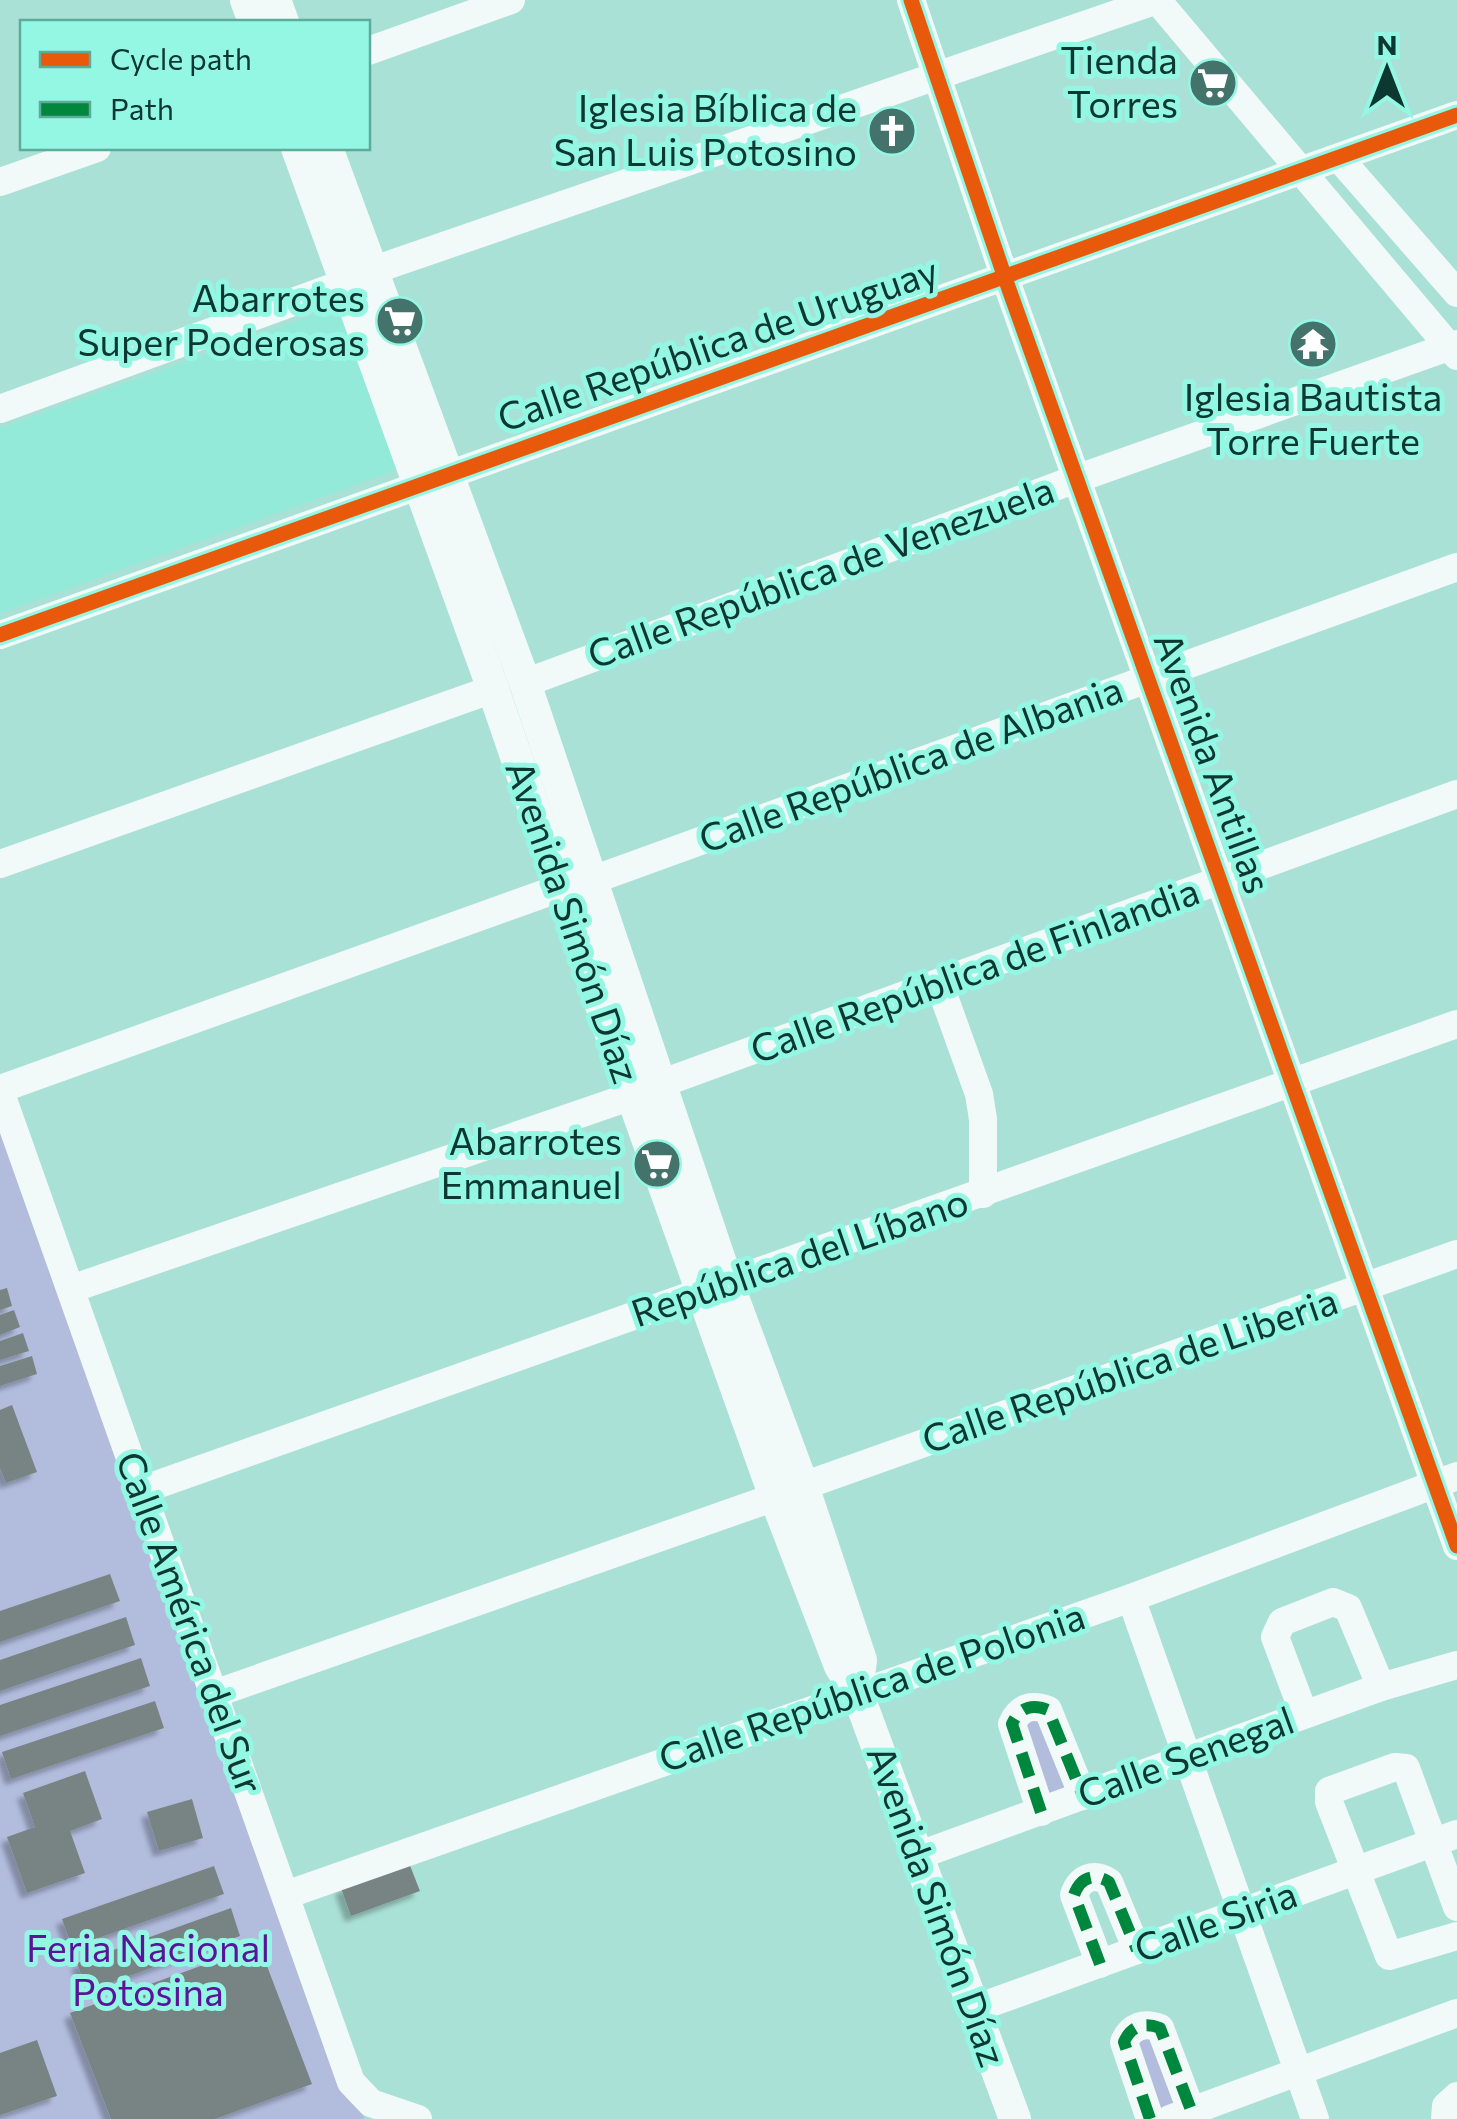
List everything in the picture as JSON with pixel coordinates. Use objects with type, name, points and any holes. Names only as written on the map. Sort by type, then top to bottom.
[{"type":"main road","name":"Avenida Simón Díaz","points":[[298,150],[358,277],[509,686],[646,1090],[789,1492],[862,1660],[857,1692],[1014,2119]]},
{"type":"main road","name":"Avenida Simón Díaz","points":[[327,150],[358,277]]},
{"type":"street","points":[[370,50],[511,0]]},
{"type":"street","name":"Avenida Antillas","points":[[910,0],[1005,278],[1365,1288],[1446,1480],[1457,1546]]},
{"type":"street","points":[[0,409],[358,277],[1157,0],[1454,349]]},
{"type":"street","name":"Calle República de Uruguay","points":[[0,635],[1457,114]]},
{"type":"street","points":[[0,182],[91,150]]},
{"type":"street","points":[[1339,158],[1457,293]]},
{"type":"street","name":"Calle República de Venezuela","points":[[0,864],[509,686],[1076,478],[1454,349]]},
{"type":"street","name":"Calle República de Albania","points":[[0,1090],[1457,568]]},
{"type":"street","name":"Calle República de Finlandia","points":[[71,1289],[646,1090],[1457,794]]},
{"type":"street","points":[[938,983],[979,1094],[983,1194]]},
{"type":"street","name":"República del Líbano","points":[[142,1490],[1457,1024]]},
{"type":"street","name":"Calle América del Sur","points":[[0,1090],[351,2082],[371,2103],[418,2119]]},
{"type":"street","name":"Calle República de Liberia","points":[[214,1694],[1457,1254]]},
{"type":"street","name":"Calle República de Polonia","points":[[286,1895],[1131,1598],[1446,1480]]},
{"type":"street","points":[[1131,1598],[1315,2119]]},
{"type":"street","points":[[1304,1714],[1275,1637],[1277,1629],[1282,1622],[1333,1602],[1348,1608],[1381,1687]]},
{"type":"street","name":"Calle Senegal","points":[[918,1856],[1304,1714],[1457,1665]]},
{"type":"street","points":[[1041,1812],[1012,1724],[1026,1707],[1048,1710],[1082,1796]]},
{"type":"street","points":[[1457,1907],[1446,1838],[1406,1768],[1395,1766],[1330,1791],[1328,1802],[1389,1956],[1457,1936]]},
{"type":"street","name":"Calle Siria","points":[[974,2009],[1446,1838]]},
{"type":"street","points":[[1100,1964],[1074,1895],[1078,1884],[1086,1878],[1100,1877],[1108,1882],[1138,1950]]},
{"type":"street","points":[[1150,2119],[1124,2042],[1128,2032],[1138,2026],[1150,2024],[1160,2028],[1180,2114],[1457,2013]]},
{"type":"street","points":[[1445,2119],[1446,2106],[1457,2096]]},
{"type":"shaded area","points":[[342,305],[402,468],[0,613],[0,428]]},
{"type":"green space","name":"Feria Nacional Potosina","points":[[0,1115],[345,2085],[365,2119],[0,2119]]},
{"type":"green space","points":[[1041,1712],[1071,1788],[1045,1796],[1017,1723]]},
{"type":"green space","points":[[1162,2033],[1185,2100],[1159,2109],[1135,2039]]},
{"type":"building","points":[[7,1288],[12,1306],[0,1310],[0,1290]]},
{"type":"building","points":[[14,1310],[20,1327],[0,1335],[0,1315]]},
{"type":"building","points":[[23,1333],[29,1351],[0,1360],[0,1341]]},
{"type":"building","points":[[32,1356],[37,1374],[0,1386],[0,1366]]},
{"type":"building","points":[[12,1405],[37,1472],[6,1483],[0,1468],[0,1410]]},
{"type":"building","points":[[110,1574],[120,1601],[0,1642],[0,1611]]},
{"type":"building","points":[[126,1617],[135,1645],[0,1691],[0,1660]]},
{"type":"building","points":[[141,1658],[150,1686],[0,1736],[0,1705]]},
{"type":"building","points":[[155,1701],[164,1728],[11,1779],[2,1752]]},
{"type":"building","points":[[85,1771],[102,1819],[70,1831],[85,1873],[27,1893],[7,1837],[35,1827],[23,1793]]},
{"type":"building","points":[[192,1799],[203,1838],[159,1851],[147,1812]]},
{"type":"building","points":[[409,1863],[420,1891],[351,1916],[341,1888]]},
{"type":"building","points":[[214,1866],[224,1894],[72,1947],[62,1919]]},
{"type":"building","points":[[231,1908],[240,1936],[87,1991],[77,1963]]},
{"type":"building","points":[[259,1945],[312,2084],[215,2119],[111,2119],[70,2013]]},
{"type":"building","points":[[37,2040],[57,2096],[0,2115],[0,2053]]},
{"type":"marked path","points":[[1041,1812],[1012,1724],[1026,1708],[1048,1710],[1083,1796]]},
{"type":"marked path","points":[[1100,1964],[1074,1895],[1088,1878],[1109,1882],[1137,1950]]},
{"type":"marked path","points":[[1150,2119],[1124,2042],[1130,2032],[1143,2026],[1160,2028],[1191,2110]]},
{"type":"cycle path","points":[[911,0],[1005,278],[1457,1546]]},
{"type":"cycle path","points":[[0,635],[1457,115]]},
{"type":"place","name":"Tienda Torres","points":[[1213,83]]},
{"type":"place","name":"Iglesia Bíblica de San Luis Potosino","points":[[892,131]]},
{"type":"place","name":"Abarrotes Super Poderosas","points":[[400,321]]},
{"type":"place","name":"Iglesia Bautista Torre Fuerte","points":[[1313,344]]},
{"type":"place","name":"Abarrotes Emmanuel","points":[[657,1164]]}]
